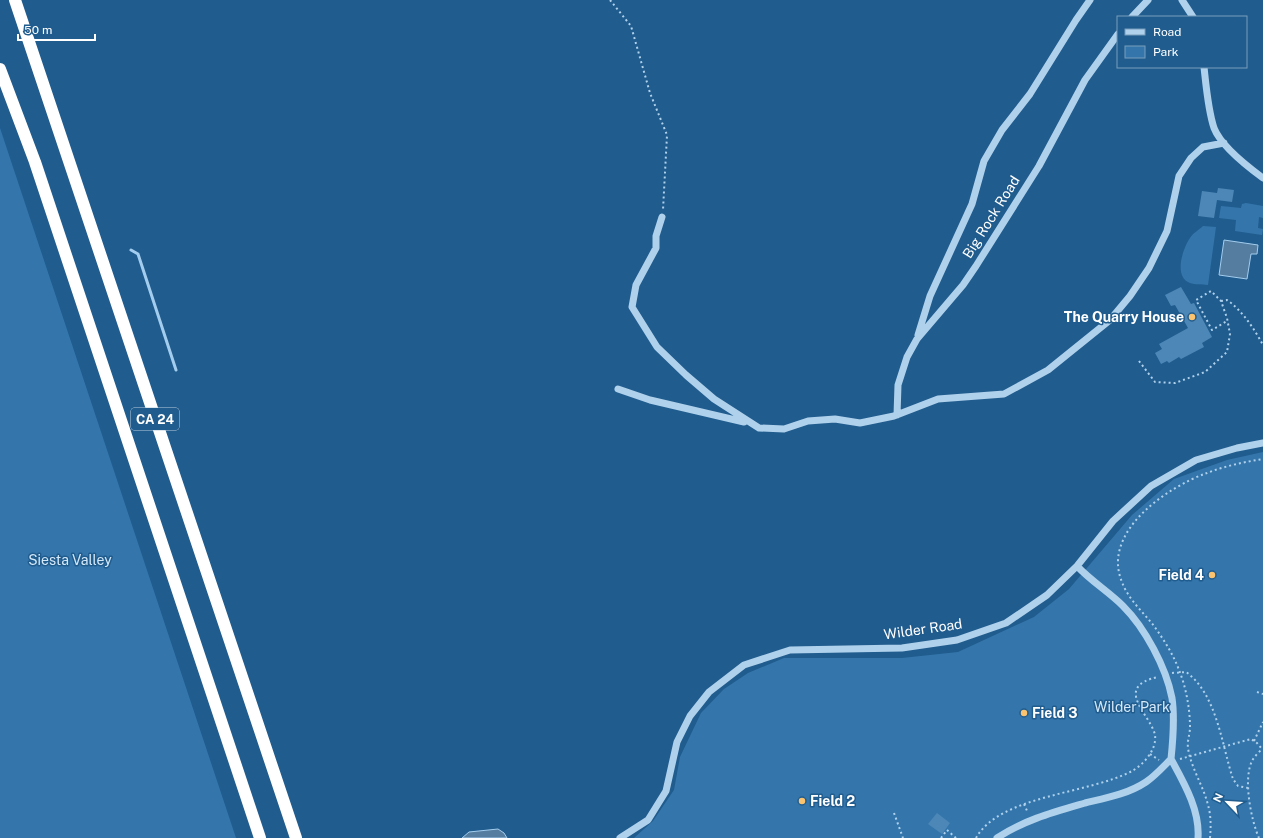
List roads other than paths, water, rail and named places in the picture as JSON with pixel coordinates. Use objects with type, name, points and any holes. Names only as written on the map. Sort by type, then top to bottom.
[{"type":"highway","name":"CA 24","points":[[14,0],[296,838]]},
{"type":"highway","name":"CA 24","points":[[0,69],[35,162],[260,838]]},
{"type":"street","points":[[916,339],[930,296],[972,204],[984,161],[1002,130],[1030,94],[1090,0]]},
{"type":"street","points":[[1133,16],[1148,0]]},
{"type":"street","points":[[1182,0],[1192,16]]},
{"type":"street","name":"Big Rock Road","points":[[897,415],[898,385],[907,357],[916,339],[963,285],[976,266],[1039,166],[1085,80],[1117,35]]},
{"type":"street","points":[[1204,68],[1214,128],[1224,143],[1250,169],[1263,178]]},
{"type":"street","points":[[662,217],[656,236],[656,248],[636,285],[632,307],[657,346],[686,375],[714,399],[759,428],[784,429],[808,421],[835,419],[860,422],[897,415],[938,399],[1004,394],[1048,370],[1072,353],[1110,320],[1130,296],[1149,268],[1167,231],[1179,176],[1191,158],[1204,147],[1224,143]]},
{"type":"street","points":[[618,389],[650,400],[752,424]]},
{"type":"street","name":"Wilder Road","points":[[620,838],[648,820],[666,791],[677,742],[690,716],[709,692],[744,665],[790,650],[902,648],[956,640],[1006,623],[1047,595],[1077,566],[1113,522],[1151,486],[1196,460],[1237,448],[1263,443]]},
{"type":"street","points":[[1077,566],[1125,607],[1159,659],[1172,698],[1173,738],[1171,760],[1187,790],[1196,815],[1198,838]]},
{"type":"street","points":[[997,838],[1014,827],[1032,819],[1087,803],[1108,799],[1124,793],[1146,782],[1171,760]]},
{"type":"waterway","points":[[131,250],[138,254],[176,370]]},
{"type":"place","name":"The Quarry House","points":[[1192,317]]},
{"type":"place","name":"Field 4","points":[[1212,575]]},
{"type":"place","name":"Field 3","points":[[1024,713]]},
{"type":"place","name":"Field 2","points":[[802,801]]},
{"type":"park label","name":"Siesta Valley","points":[[70,560]]},
{"type":"park label","name":"Wilder Park","points":[[1132,707]]}]
